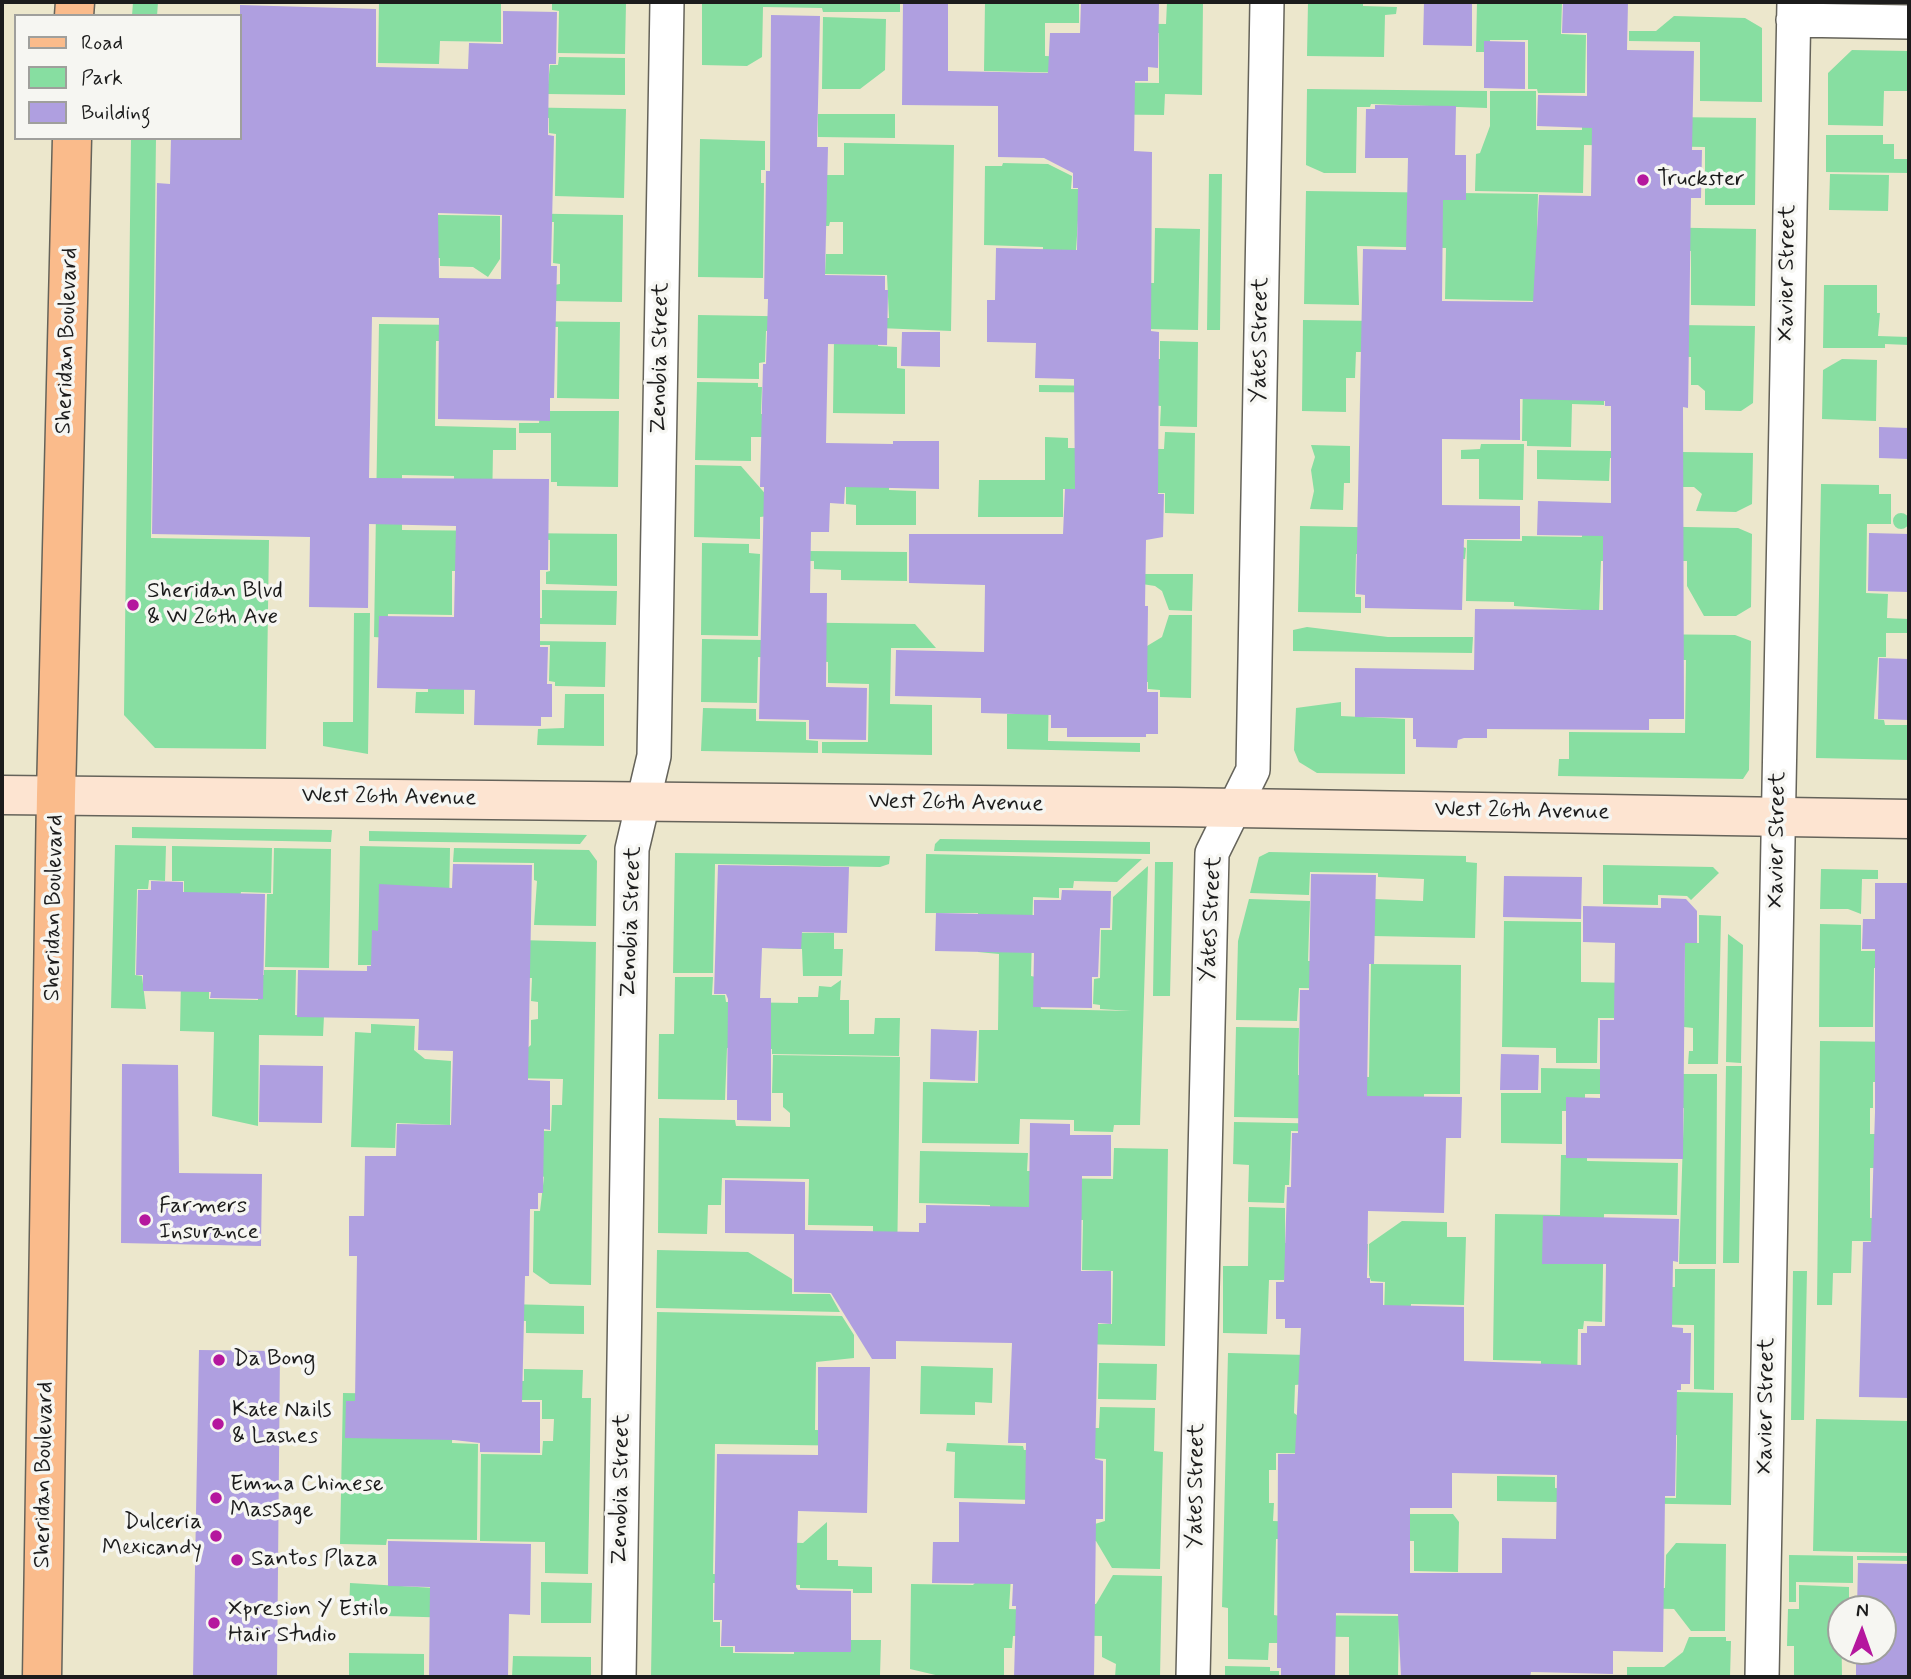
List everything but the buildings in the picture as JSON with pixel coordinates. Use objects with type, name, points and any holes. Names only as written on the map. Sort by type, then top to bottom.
[{"type":"main road","name":"Sheridan Boulevard","points":[[42,1677],[56,795],[72,140]]},
{"type":"street","name":"Zenobia Street","points":[[619,1677],[632,849],[654,756],[667,2]]},
{"type":"street","name":"Yates Street","points":[[1193,1677],[1212,853],[1253,770],[1267,2]]},
{"type":"street","points":[[1793,11],[1909,22]]},
{"type":"street","name":"Xavier Street","points":[[1762,1677],[1793,11]]},
{"type":"street","name":"West 26th Avenue","points":[[2,795],[1234,808],[1909,819]]},
{"type":"green space","points":[[133,2],[158,2],[157,14],[132,14]]},
{"type":"green space","points":[[379,2],[501,4],[501,42],[440,41],[439,64],[378,63]]},
{"type":"green space","points":[[552,2],[626,3],[625,54],[558,53],[559,11],[552,10]]},
{"type":"green space","points":[[702,2],[900,2],[900,12],[823,12],[822,8],[763,7],[762,57],[747,66],[702,65]]},
{"type":"green space","points":[[985,2],[1079,2],[1079,23],[1045,23],[1045,56],[1076,57],[1076,73],[984,71]]},
{"type":"green space","points":[[1167,2],[1203,2],[1202,95],[1165,94],[1164,115],[1066,114],[1066,82],[1159,83],[1159,33],[1093,32],[1093,23],[1166,24]]},
{"type":"green space","points":[[1308,2],[1363,2],[1363,6],[1397,7],[1396,14],[1385,15],[1384,57],[1307,56]]},
{"type":"green space","points":[[1477,2],[1562,2],[1561,34],[1586,35],[1585,93],[1538,93],[1537,89],[1528,89],[1528,40],[1490,40],[1490,52],[1476,52]]},
{"type":"green space","points":[[1674,16],[1745,18],[1762,28],[1762,102],[1700,101],[1700,42],[1629,41],[1629,31],[1656,31]]},
{"type":"green space","points":[[823,17],[886,19],[885,70],[860,89],[822,89]]},
{"type":"green space","points":[[1852,50],[1909,51],[1909,91],[1884,91],[1883,126],[1828,125],[1828,73]]},
{"type":"green space","points":[[559,57],[625,58],[625,95],[547,94],[550,65],[558,65]]},
{"type":"green space","points":[[1307,89],[1487,91],[1487,108],[1371,104],[1370,107],[1357,107],[1356,173],[1324,173],[1306,165]]},
{"type":"green space","points":[[1490,91],[1536,91],[1536,130],[1582,130],[1582,116],[1756,118],[1755,205],[1705,205],[1705,147],[1584,145],[1583,193],[1475,191],[1476,154],[1480,153],[1490,126]]},
{"type":"green space","points":[[506,107],[626,109],[624,198],[555,196],[556,134],[549,133],[549,118],[505,116]]},
{"type":"green space","points":[[818,114],[895,114],[895,138],[818,137]]},
{"type":"green space","points":[[1826,135],[1883,135],[1883,144],[1894,144],[1894,159],[1909,159],[1909,173],[1826,172]]},
{"type":"green space","points":[[700,139],[765,141],[765,170],[761,170],[761,183],[764,183],[763,278],[698,277]]},
{"type":"green space","points":[[131,140],[156,140],[151,538],[269,540],[266,749],[155,748],[124,715]]},
{"type":"green space","points":[[844,143],[954,145],[951,331],[879,328],[766,331],[765,362],[759,363],[759,379],[697,378],[698,315],[889,318],[887,275],[825,274],[826,254],[843,254],[843,222],[830,222],[829,226],[768,225],[820,175],[844,175]]},
{"type":"green space","points":[[1003,163],[1048,164],[1072,176],[1071,189],[1080,189],[1076,251],[1091,282],[1154,283],[1155,228],[1200,229],[1198,330],[1145,329],[1042,305],[1043,247],[984,245],[985,166],[1002,166]]},
{"type":"green space","points":[[1209,174],[1222,174],[1220,330],[1207,330]]},
{"type":"green space","points":[[1830,174],[1889,175],[1888,211],[1829,210]]},
{"type":"green space","points":[[1306,191],[1538,194],[1537,232],[1586,226],[1756,229],[1755,306],[1691,305],[1691,251],[1605,250],[1535,301],[1445,299],[1446,248],[1357,246],[1359,305],[1304,304]]},
{"type":"green space","points":[[502,213],[623,215],[622,302],[553,301],[554,285],[560,284],[560,264],[553,263],[554,222],[502,222]]},
{"type":"green space","points":[[387,214],[500,216],[500,259],[488,277],[473,267],[440,266],[440,258],[393,258]]},
{"type":"green space","points":[[1824,285],[1877,285],[1877,313],[1880,313],[1878,336],[1909,337],[1909,345],[1885,344],[1885,348],[1823,348]]},
{"type":"green space","points":[[1303,320],[1755,326],[1753,403],[1741,411],[1705,410],[1705,391],[1698,385],[1691,385],[1691,357],[1604,355],[1604,405],[1572,404],[1571,447],[1527,446],[1527,441],[1522,441],[1523,377],[1447,352],[1356,352],[1355,378],[1346,378],[1346,412],[1302,411]]},
{"type":"green space","points":[[498,321],[620,322],[619,399],[557,398],[558,327],[498,326]]},
{"type":"green space","points":[[379,324],[459,325],[458,341],[436,341],[435,426],[516,428],[516,450],[493,450],[492,509],[454,509],[454,476],[402,475],[402,530],[505,531],[488,571],[452,571],[452,615],[388,614],[387,638],[374,637]]},
{"type":"green space","points":[[834,340],[878,341],[878,346],[897,347],[897,368],[905,369],[905,414],[833,413]]},
{"type":"green space","points":[[1160,341],[1198,342],[1197,427],[1160,426],[1161,406],[1151,405],[1145,393],[1039,392],[1039,385],[1106,386],[1098,359],[1160,359]]},
{"type":"green space","points":[[1842,359],[1877,360],[1876,421],[1822,419],[1823,370]]},
{"type":"green space","points":[[697,382],[758,383],[758,387],[762,387],[761,414],[785,414],[785,437],[751,437],[751,461],[695,460]]},
{"type":"green space","points":[[540,411],[619,411],[618,487],[557,486],[557,482],[551,482],[551,433],[519,433],[519,423],[539,423]]},
{"type":"green space","points":[[1165,432],[1195,433],[1194,514],[1165,513],[1165,493],[1151,493],[1150,490],[1063,489],[1063,517],[978,517],[979,480],[1045,480],[1045,437],[1068,438],[1068,448],[1164,449]]},
{"type":"green space","points":[[1481,444],[1524,444],[1523,500],[1479,499],[1479,459],[1461,459],[1461,450],[1480,449]]},
{"type":"green space","points":[[1311,445],[1350,446],[1350,483],[1344,483],[1343,510],[1310,509],[1314,491],[1311,470],[1315,457]]},
{"type":"green space","points":[[890,447],[889,490],[916,491],[916,525],[856,525],[856,505],[846,504],[846,472]]},
{"type":"green space","points":[[1537,450],[1753,453],[1752,504],[1736,512],[1696,511],[1702,494],[1694,487],[1683,487],[1683,459],[1610,458],[1609,481],[1537,479]]},
{"type":"green space","points":[[695,465],[741,466],[769,498],[769,516],[760,517],[760,539],[694,537]]},
{"type":"green space","points":[[1821,484],[1879,485],[1879,494],[1891,494],[1891,524],[1867,524],[1866,593],[1888,594],[1887,618],[1909,619],[1909,633],[1886,633],[1886,657],[1878,657],[1874,719],[1884,720],[1885,725],[1909,725],[1909,760],[1816,758]]},
{"type":"green space","points":[[1901,513],[1907,515],[1907,527],[1901,529],[1895,527],[1893,521],[1895,515]]},
{"type":"green space","points":[[1582,525],[1738,528],[1752,534],[1751,607],[1736,616],[1704,616],[1687,586],[1687,561],[1601,561],[1599,611],[1514,606],[1514,602],[1466,601],[1467,540],[1522,541],[1522,536],[1582,537]]},
{"type":"green space","points":[[1300,526],[1408,528],[1466,548],[1465,559],[1443,558],[1442,555],[1356,554],[1355,597],[1361,597],[1361,613],[1298,612]]},
{"type":"green space","points":[[514,533],[617,534],[617,586],[546,584],[546,572],[550,571],[550,540],[513,539]]},
{"type":"green space","points":[[702,543],[749,544],[749,553],[760,554],[758,636],[701,635]]},
{"type":"green space","points":[[808,551],[907,552],[907,581],[841,580],[841,570],[814,569],[814,561],[809,561]]},
{"type":"green space","points":[[1142,574],[1193,574],[1192,611],[1169,610],[1162,591],[1155,586],[1142,584]]},
{"type":"green space","points":[[542,590],[617,591],[616,625],[536,624],[536,618],[542,618]]},
{"type":"green space","points":[[354,613],[370,613],[368,754],[323,746],[323,722],[353,722]]},
{"type":"green space","points":[[1169,615],[1192,615],[1191,698],[1160,697],[1160,690],[1148,689],[1148,682],[1063,680],[1049,686],[1048,741],[1140,743],[1140,752],[1007,749],[1007,714],[1030,714],[1031,653],[1147,646],[1162,637]]},
{"type":"green space","points":[[763,622],[915,624],[936,648],[891,648],[890,704],[932,705],[932,755],[822,753],[822,742],[868,742],[869,684],[828,683],[828,662],[758,657],[757,703],[701,702],[702,639],[762,640]]},
{"type":"green space","points":[[1307,627],[1388,637],[1473,637],[1472,653],[1293,651],[1293,630]]},
{"type":"green space","points":[[1635,634],[1735,635],[1751,641],[1749,770],[1743,779],[1558,776],[1559,759],[1569,759],[1569,732],[1685,733],[1686,660],[1585,659]]},
{"type":"green space","points":[[533,641],[606,642],[605,687],[555,686],[555,682],[549,681],[550,645],[533,645]]},
{"type":"green space","points":[[464,657],[464,714],[415,713],[416,692],[428,692],[428,684]]},
{"type":"green space","points":[[565,694],[604,694],[604,746],[537,745],[538,729],[564,728]]},
{"type":"green space","points":[[1341,702],[1341,716],[1405,719],[1405,774],[1317,773],[1299,762],[1294,750],[1296,708]]},
{"type":"green space","points":[[703,708],[756,709],[756,721],[806,722],[806,740],[818,741],[818,753],[701,751]]},
{"type":"green space","points":[[132,827],[332,830],[331,842],[132,838]]},
{"type":"green space","points":[[369,831],[587,835],[580,844],[369,841]]},
{"type":"green space","points":[[940,839],[1150,842],[1150,854],[934,851],[935,844]]},
{"type":"green space","points":[[115,845],[166,846],[165,881],[149,880],[148,889],[137,889],[135,975],[142,976],[146,1009],[111,1008]]},
{"type":"green space","points":[[172,846],[272,848],[271,893],[241,892],[240,897],[184,893],[184,881],[172,881]]},
{"type":"green space","points":[[360,846],[450,848],[449,911],[410,965],[358,965]]},
{"type":"green space","points":[[274,848],[331,849],[329,968],[265,967],[267,894],[273,894]]},
{"type":"green space","points":[[454,848],[589,850],[597,861],[596,926],[534,925],[537,881],[534,880],[534,863],[453,862]]},
{"type":"green space","points":[[1269,852],[1466,856],[1466,862],[1477,863],[1475,938],[1373,936],[1374,899],[1423,901],[1424,879],[1378,877],[1378,873],[1310,872],[1309,895],[1250,893],[1259,857]]},
{"type":"green space","points":[[675,853],[890,856],[889,864],[880,867],[715,864],[713,973],[673,973]]},
{"type":"green space","points":[[926,854],[1142,859],[1117,882],[1074,881],[1073,888],[1059,888],[1059,898],[1033,897],[1031,976],[1036,977],[1041,1009],[1131,1011],[1100,1009],[1100,1005],[1093,1004],[1094,979],[1100,978],[1101,930],[1112,930],[1113,897],[1148,866],[1140,1125],[1114,1125],[1113,1132],[1074,1131],[1074,1120],[1020,1119],[1019,1144],[922,1143],[923,1082],[978,1083],[979,1030],[998,1030],[999,954],[978,952],[978,913],[925,913]]},
{"type":"green space","points":[[1155,862],[1173,862],[1170,996],[1153,996]]},
{"type":"green space","points":[[1603,865],[1713,867],[1719,873],[1691,900],[1687,896],[1658,895],[1658,905],[1603,904]]},
{"type":"green space","points":[[1821,869],[1878,870],[1878,879],[1862,879],[1861,914],[1848,909],[1820,909]]},
{"type":"green space","points":[[1249,899],[1310,901],[1308,961],[1369,962],[1368,989],[1299,988],[1297,1021],[1236,1020],[1238,941]]},
{"type":"green space","points":[[1699,915],[1721,916],[1718,1064],[1688,1064],[1689,1051],[1693,1051],[1693,1028],[1684,1027],[1685,943],[1699,943]]},
{"type":"green space","points":[[1504,921],[1581,922],[1581,982],[1681,984],[1617,1018],[1598,1018],[1597,1063],[1556,1063],[1556,1048],[1502,1047]]},
{"type":"green space","points":[[1820,924],[1861,925],[1861,951],[1909,951],[1909,969],[1874,968],[1873,1027],[1819,1027]]},
{"type":"green space","points":[[716,932],[834,933],[834,949],[843,949],[842,976],[803,976],[802,949],[724,947]]},
{"type":"green space","points":[[1728,934],[1743,945],[1741,1063],[1726,1062]]},
{"type":"green space","points":[[519,940],[596,942],[591,1285],[550,1284],[533,1272],[534,1211],[540,1211],[544,1177],[472,1130],[551,1131],[552,1105],[562,1105],[563,1079],[453,1077],[520,1054],[531,1045],[531,1020],[538,1019],[538,1002],[531,1001],[532,978],[467,977]]},
{"type":"green space","points":[[1371,964],[1461,965],[1460,1094],[1424,1094],[1422,1182],[1339,1119],[1234,1117],[1236,1027],[1299,1028],[1298,1075],[1369,1077]]},
{"type":"green space","points":[[264,970],[296,970],[295,1015],[324,1016],[323,1036],[259,1035],[258,1126],[212,1116],[214,1032],[180,1031],[181,979],[209,974],[209,999],[258,1000],[259,975],[264,975]]},
{"type":"green space","points":[[675,977],[713,977],[712,995],[725,995],[726,1002],[798,1003],[798,997],[818,997],[819,986],[831,987],[841,980],[840,1000],[849,1000],[849,1034],[874,1034],[875,1018],[900,1018],[899,1056],[772,1054],[772,1049],[727,1048],[725,1100],[658,1099],[659,1034],[674,1034]]},
{"type":"green space","points":[[371,1024],[415,1026],[414,1050],[425,1059],[451,1061],[450,1125],[396,1123],[395,1148],[351,1147],[355,1032],[371,1033]]},
{"type":"green space","points":[[1820,1041],[1899,1042],[1899,1049],[1909,1049],[1909,1062],[1881,1062],[1880,1082],[1873,1082],[1873,1108],[1870,1108],[1870,1134],[1909,1134],[1909,1145],[1879,1145],[1879,1168],[1870,1168],[1870,1218],[1906,1219],[1905,1241],[1852,1241],[1851,1273],[1833,1273],[1832,1305],[1817,1305]]},
{"type":"green space","points":[[773,1055],[900,1057],[897,1266],[873,1267],[873,1226],[808,1225],[809,1179],[722,1178],[721,1205],[708,1205],[707,1234],[658,1233],[659,1118],[735,1120],[736,1126],[790,1127],[790,1113],[783,1107],[783,1093],[772,1093]]},
{"type":"green space","points":[[1726,1066],[1742,1066],[1739,1263],[1723,1263]]},
{"type":"green space","points":[[1541,1068],[1643,1070],[1639,1094],[1585,1094],[1585,1111],[1562,1111],[1562,1144],[1501,1143],[1501,1093],[1541,1093]]},
{"type":"green space","points":[[1661,1074],[1717,1074],[1716,1264],[1679,1264],[1684,1108],[1672,1108]]},
{"type":"green space","points":[[1234,1122],[1339,1124],[1339,1132],[1291,1131],[1289,1185],[1285,1185],[1284,1203],[1248,1202],[1249,1165],[1233,1164]]},
{"type":"green space","points":[[1114,1148],[1168,1149],[1165,1346],[1078,1344],[1078,1324],[1112,1324],[1113,1271],[1082,1270],[1083,1220],[1042,1219],[1043,1178],[1113,1179]]},
{"type":"green space","points":[[920,1151],[1028,1153],[1027,1171],[1038,1171],[1040,1219],[990,1215],[990,1205],[919,1203]]},
{"type":"green space","points":[[1561,1155],[1587,1155],[1587,1161],[1678,1163],[1677,1215],[1604,1214],[1602,1322],[1584,1321],[1583,1329],[1578,1329],[1577,1388],[1540,1402],[1541,1361],[1493,1360],[1495,1214],[1560,1215]]},
{"type":"green space","points":[[1249,1207],[1285,1208],[1285,1243],[1368,1244],[1367,1275],[1285,1274],[1284,1280],[1269,1280],[1267,1334],[1223,1333],[1223,1266],[1248,1266]]},
{"type":"green space","points":[[1402,1221],[1447,1222],[1447,1237],[1466,1237],[1464,1305],[1411,1304],[1410,1329],[1384,1317],[1385,1282],[1371,1281],[1369,1275],[1369,1244]]},
{"type":"green space","points":[[657,1250],[748,1252],[792,1279],[792,1294],[830,1294],[840,1312],[656,1308]]},
{"type":"green space","points":[[1675,1269],[1715,1269],[1714,1390],[1694,1389],[1694,1325],[1606,1324],[1655,1287],[1675,1287]]},
{"type":"green space","points":[[1793,1271],[1807,1271],[1804,1420],[1791,1420]]},
{"type":"green space","points":[[508,1304],[584,1306],[584,1334],[526,1333],[526,1321],[507,1320]]},
{"type":"green space","points":[[657,1312],[842,1316],[854,1335],[854,1358],[816,1362],[815,1430],[868,1431],[868,1446],[715,1444],[713,1574],[772,1576],[773,1542],[803,1543],[827,1522],[827,1560],[838,1560],[838,1566],[872,1567],[872,1593],[853,1593],[853,1589],[800,1588],[800,1585],[713,1583],[713,1622],[720,1622],[720,1647],[733,1647],[733,1653],[794,1654],[794,1640],[881,1640],[880,1675],[651,1677]]},
{"type":"green space","points":[[1228,1353],[1307,1355],[1306,1384],[1295,1385],[1294,1413],[1350,1454],[1276,1453],[1276,1470],[1269,1470],[1269,1503],[1274,1503],[1273,1521],[1332,1523],[1359,1540],[1276,1539],[1274,1615],[1280,1616],[1279,1643],[1269,1643],[1268,1660],[1228,1659],[1228,1608],[1222,1607]]},
{"type":"green space","points":[[1099,1363],[1157,1364],[1156,1400],[1098,1399]]},
{"type":"green space","points":[[921,1366],[993,1368],[992,1403],[975,1402],[975,1415],[920,1414]]},
{"type":"green space","points":[[524,1369],[583,1370],[582,1398],[591,1398],[588,1574],[545,1573],[545,1542],[480,1541],[481,1454],[542,1455],[543,1441],[553,1441],[554,1419],[542,1419],[542,1400],[515,1400],[515,1381],[524,1381]]},
{"type":"green space","points":[[1561,1390],[1733,1393],[1731,1505],[1497,1501],[1497,1476],[1555,1477],[1555,1488],[1585,1489],[1585,1496],[1676,1498],[1677,1435],[1628,1434]]},
{"type":"green space","points":[[343,1393],[466,1395],[453,1411],[452,1443],[478,1444],[477,1540],[387,1539],[386,1545],[340,1544]]},
{"type":"green space","points":[[1100,1407],[1155,1408],[1154,1451],[1163,1452],[1160,1569],[1112,1568],[1096,1541],[1040,1540],[1105,1521],[1106,1459],[1040,1455],[1088,1428],[1099,1428]]},
{"type":"green space","points":[[1816,1419],[1909,1421],[1909,1553],[1813,1551]]},
{"type":"green space","points":[[947,1443],[1023,1446],[1024,1450],[1036,1450],[1035,1500],[954,1498],[955,1452],[946,1451]]},
{"type":"green space","points":[[1404,1514],[1453,1514],[1459,1522],[1458,1572],[1414,1571],[1414,1541],[1361,1540]]},
{"type":"green space","points":[[1676,1543],[1726,1544],[1725,1631],[1691,1631],[1674,1609],[1535,1606],[1579,1587],[1665,1588],[1666,1555]]},
{"type":"green space","points":[[1013,1544],[1009,1609],[1042,1610],[1042,1635],[1013,1636],[1012,1648],[1004,1648],[1004,1677],[944,1677],[910,1669],[911,1584],[973,1585]]},
{"type":"green space","points":[[1789,1555],[1853,1556],[1853,1583],[1796,1582],[1796,1602],[1789,1602]]},
{"type":"green space","points":[[1857,1556],[1909,1556],[1909,1561],[1857,1560]]},
{"type":"green space","points":[[1113,1575],[1162,1576],[1160,1677],[1115,1677],[1116,1664],[1102,1657],[1102,1636],[1046,1635],[1047,1602],[1096,1604]]},
{"type":"green space","points":[[541,1582],[592,1583],[591,1623],[541,1623]]},
{"type":"green space","points":[[350,1583],[434,1588],[460,1618],[349,1615]]},
{"type":"green space","points":[[1799,1585],[1849,1587],[1849,1595],[1827,1595],[1827,1665],[1842,1665],[1842,1677],[1794,1677],[1794,1646],[1787,1646],[1788,1609],[1799,1609]]},
{"type":"green space","points":[[1283,1615],[1399,1616],[1398,1677],[1349,1677],[1349,1637],[1283,1636]]},
{"type":"green space","points":[[1689,1637],[1726,1637],[1726,1641],[1731,1641],[1730,1677],[1593,1677],[1627,1676],[1627,1667],[1664,1667],[1683,1652]]},
{"type":"green space","points":[[349,1653],[424,1654],[424,1677],[349,1677]]},
{"type":"green space","points":[[513,1656],[591,1657],[591,1677],[512,1677]]},
{"type":"green space","points":[[1225,1666],[1270,1667],[1270,1671],[1279,1671],[1279,1677],[1225,1677]]},
{"type":"place","name":"Truckster","points":[[1643,180]]},
{"type":"place","name":"Sheridan Blvd & W 26th Ave","points":[[133,605]]},
{"type":"place","name":"Farmers Insurance","points":[[145,1220]]},
{"type":"place","name":"Da Bong","points":[[219,1360]]},
{"type":"place","name":"Kate Nails & Lashes","points":[[218,1424]]},
{"type":"place","name":"Emma Chinese Massage","points":[[216,1498]]},
{"type":"place","name":"Dulceria Mexicandy","points":[[216,1536]]},
{"type":"place","name":"Santos Plaza","points":[[237,1560]]},
{"type":"place","name":"Xpresion Y Estilo Hair Studio","points":[[214,1623]]}]
